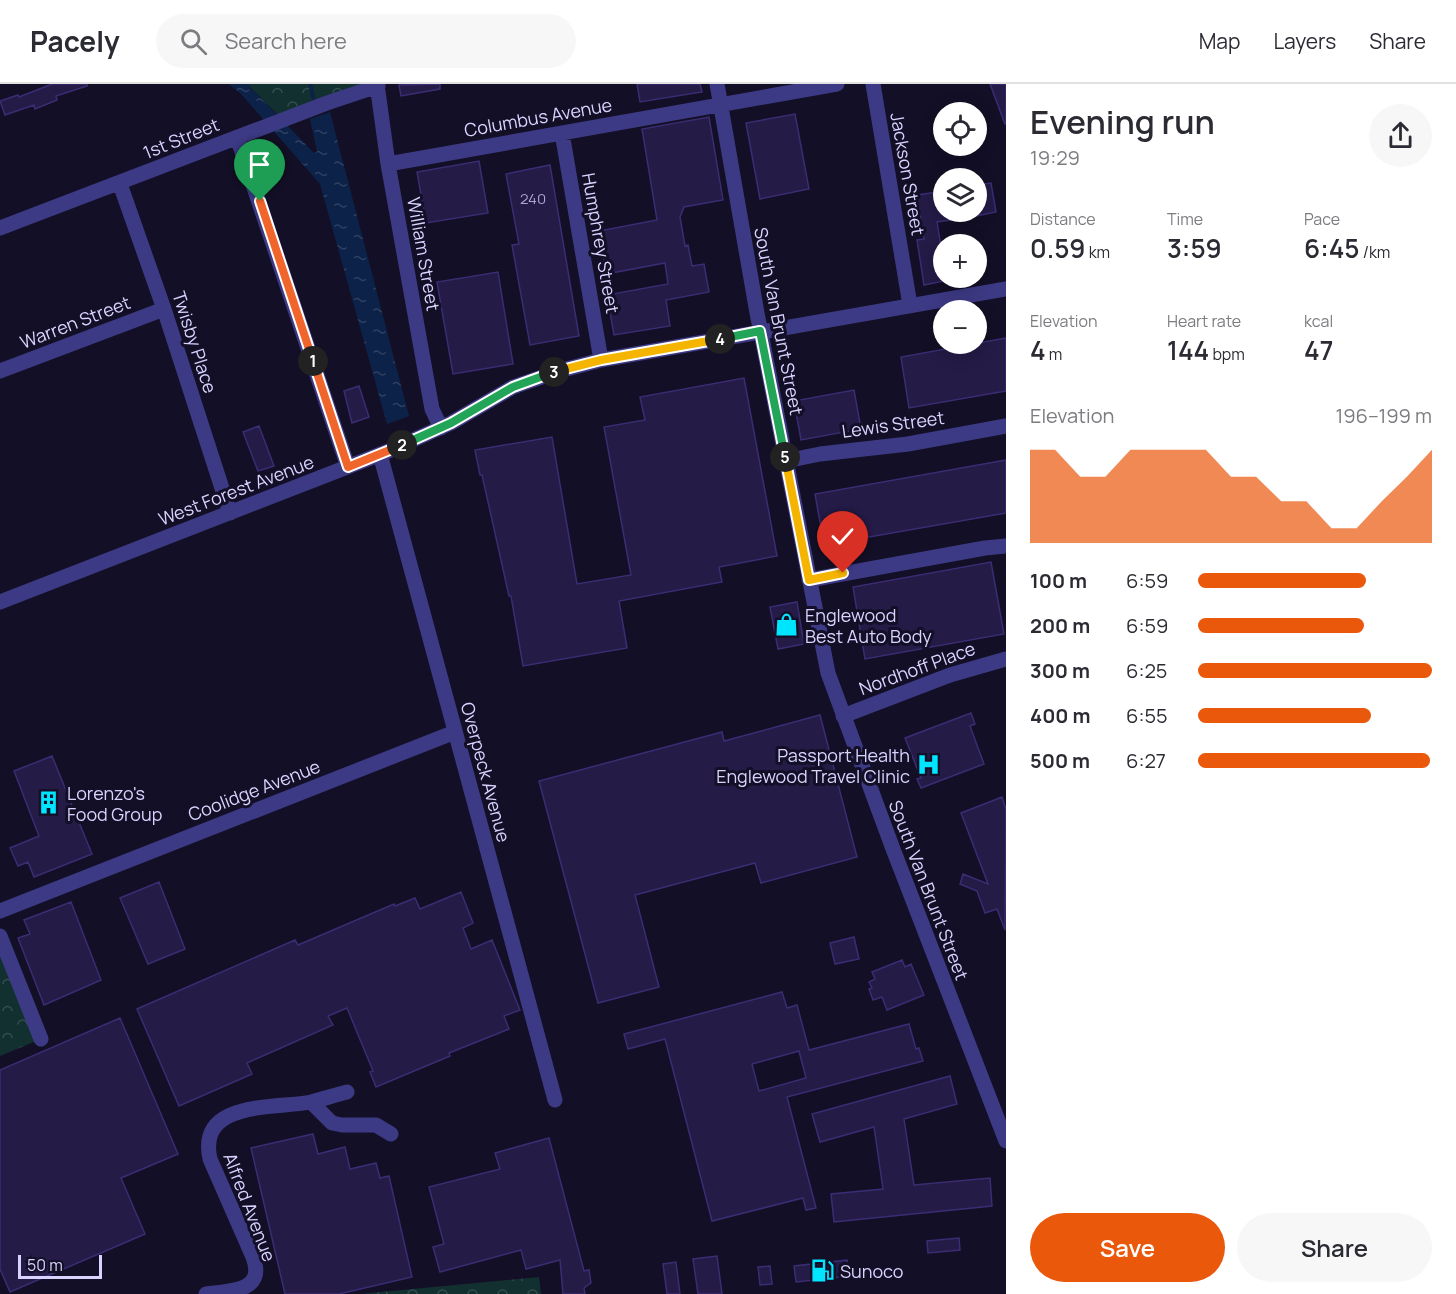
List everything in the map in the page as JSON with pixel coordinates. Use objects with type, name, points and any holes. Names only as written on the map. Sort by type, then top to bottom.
[{"type":"street","name":"South Van Brunt Street","points":[[717,84],[760,331],[825,665],[1006,1141]]},
{"type":"street","name":"Columbus Avenue","points":[[388,164],[837,84]]},
{"type":"street","name":"Jackson Street","points":[[873,84],[910,305]]},
{"type":"street","name":"1st Street","points":[[0,228],[378,85]]},
{"type":"street","name":"William Street","points":[[378,85],[388,164],[434,431]]},
{"type":"street","name":"Humphrey Street","points":[[562,133],[601,360]]},
{"type":"street","points":[[237,137],[348,467]]},
{"type":"street","name":"Twisby Place","points":[[120,184],[164,309],[230,513]]},
{"type":"street","name":"West Forest Avenue","points":[[0,602],[386,452],[434,431],[513,387],[559,371],[601,360],[1006,289]]},
{"type":"street","name":"Warren Street","points":[[0,371],[164,309]]},
{"type":"street","name":"Lewis Street","points":[[786,461],[820,454],[908,444],[1006,426]]},
{"type":"street","name":"Overpeck Avenue","points":[[386,452],[455,732],[555,1100]]},
{"type":"street","points":[[809,580],[1006,546]]},
{"type":"street","name":"Nordhoff Place","points":[[843,716],[950,675],[1006,659]]},
{"type":"street","name":"Coolidge Avenue","points":[[0,911],[455,732]]},
{"type":"street","points":[[0,936],[41,1039]]},
{"type":"street","name":"Alfred Avenue","points":[[206,1294],[246,1287],[254,1280],[256,1269],[210,1159],[209,1146],[215,1127],[224,1118],[236,1112],[311,1102],[347,1092]]},
{"type":"street","points":[[311,1102],[332,1123],[376,1125],[391,1134]]},
{"type":"green space","points":[[247,84],[375,84],[279,116]]},
{"type":"green space","points":[[0,936],[41,1039],[0,1056]]},
{"type":"green space","points":[[539,1277],[541,1294],[360,1294]]},
{"type":"water","points":[[229,84],[247,84],[314,153],[317,152],[310,119],[330,112],[409,416],[387,424],[320,184],[241,94]]},
{"type":"building","points":[[52,84],[87,84],[87,86],[56,96],[57,100],[35,109],[34,105],[5,115],[0,101],[18,95],[19,97]]},
{"type":"building","points":[[440,84],[440,89],[401,96],[399,85]]},
{"type":"building","points":[[637,84],[700,84],[702,92],[640,102]]},
{"type":"building","points":[[990,84],[1006,84],[1006,124],[1005,124]]},
{"type":"building","points":[[795,114],[809,189],[760,199],[746,123]]},
{"type":"building","points":[[709,117],[723,200],[684,207],[680,217],[685,246],[688,245],[692,266],[704,264],[709,292],[666,300],[670,326],[614,335],[607,295],[668,284],[665,263],[606,274],[599,231],[657,220],[642,129]]},
{"type":"building","points":[[479,161],[488,213],[426,223],[417,172]]},
{"type":"building","points":[[550,165],[579,336],[530,345],[512,245],[519,244],[506,174]]},
{"type":"building","points":[[991,183],[996,212],[987,214],[987,184]]},
{"type":"building","points":[[933,193],[933,222],[937,222],[939,234],[933,234],[933,283],[924,285],[917,240],[924,239],[917,195]]},
{"type":"building","points":[[498,272],[513,364],[453,374],[437,282]]},
{"type":"building","points":[[1006,338],[1006,391],[909,408],[901,357],[933,351],[933,354],[987,354],[987,341]]},
{"type":"building","points":[[744,378],[777,556],[719,567],[722,582],[619,601],[627,648],[523,666],[511,596],[509,596],[475,450],[552,437],[577,584],[631,575],[604,427],[645,420],[640,397]]},
{"type":"building","points":[[359,386],[369,417],[352,423],[344,391]]},
{"type":"building","points":[[854,390],[861,429],[801,440],[794,401]]},
{"type":"building","points":[[259,426],[274,466],[258,471],[243,432]]},
{"type":"building","points":[[1006,460],[1006,513],[824,545],[815,494]]},
{"type":"building","points":[[991,562],[1004,634],[865,659],[853,587]]},
{"type":"building","name":"Englewood Best Auto Body","points":[[797,602],[804,644],[778,649],[770,607]]},
{"type":"building","points":[[971,713],[975,724],[970,726],[984,764],[921,788],[917,779],[921,778],[905,738]]},
{"type":"building","points":[[820,715],[857,857],[761,883],[755,863],[635,895],[659,987],[598,1003],[539,781],[722,732],[724,741]]},
{"type":"building","name":"Lorenzo's Food Group","points":[[52,756],[92,854],[34,877],[28,862],[18,866],[10,848],[39,836],[14,771]]},
{"type":"building","points":[[1002,797],[1006,809],[1005,930],[997,909],[985,913],[977,891],[960,884],[963,874],[988,884],[961,813]]},
{"type":"building","points":[[159,882],[185,949],[148,964],[120,898]]},
{"type":"building","points":[[461,892],[473,923],[463,928],[471,949],[492,940],[520,1010],[504,1016],[509,1029],[449,1053],[450,1056],[376,1087],[370,1072],[373,1071],[347,1008],[328,1016],[333,1025],[247,1063],[252,1074],[179,1106],[137,1009],[295,940],[298,945],[394,904],[395,906],[415,898],[420,909]]},
{"type":"building","points":[[71,902],[101,980],[44,1005],[18,938],[30,934],[24,920]]},
{"type":"building","points":[[854,937],[859,959],[835,964],[830,943]]},
{"type":"building","points":[[902,960],[905,967],[911,964],[924,995],[887,1010],[882,997],[873,1000],[869,989],[872,988],[869,982],[875,979],[872,972]]},
{"type":"building","points":[[782,992],[787,1008],[797,1005],[809,1050],[909,1024],[916,1049],[919,1048],[923,1061],[787,1097],[816,1208],[806,1210],[803,1198],[712,1221],[665,1039],[628,1049],[624,1034]],"holes":[[[799,1051],[806,1078],[759,1091],[752,1064]]]},
{"type":"building","points":[[120,1018],[178,1154],[121,1178],[145,1234],[10,1292],[0,1269],[0,1070]]},
{"type":"building","points":[[950,1076],[957,1104],[904,1119],[914,1185],[990,1178],[992,1206],[834,1222],[831,1194],[883,1189],[874,1127],[820,1142],[812,1114]]},
{"type":"building","points":[[313,1134],[318,1154],[345,1147],[350,1169],[376,1163],[380,1178],[389,1176],[412,1277],[339,1294],[285,1294],[251,1148]]},
{"type":"building","points":[[549,1138],[584,1271],[589,1270],[591,1283],[584,1288],[585,1294],[563,1294],[560,1260],[526,1269],[521,1250],[440,1272],[433,1247],[444,1244],[429,1187],[500,1169],[495,1153]]},
{"type":"building","points":[[959,1238],[960,1250],[928,1253],[927,1241]]},
{"type":"building","points":[[717,1256],[722,1294],[698,1294],[693,1259]]},
{"type":"building","name":"Sunoco","points":[[847,1260],[849,1276],[796,1282],[794,1266]]},
{"type":"building","points":[[676,1262],[680,1294],[667,1294],[663,1264]]},
{"type":"building","points":[[770,1266],[772,1284],[760,1285],[758,1267]]},
{"type":"waterway","points":[[310,84],[315,104]]},
{"type":"place","name":"Englewood Best Auto Body","points":[[787,625]]},
{"type":"place","name":"Passport Health Englewood Travel Clinic","points":[[928,765]]},
{"type":"place","name":"Lorenzo's Food Group","points":[[49,803]]},
{"type":"place","name":"Sunoco","points":[[822,1271]]},
{"type":"route","points":[[260,201],[348,467],[428,435],[501,392],[544,375],[601,360],[760,331],[809,580],[843,573]]}]
